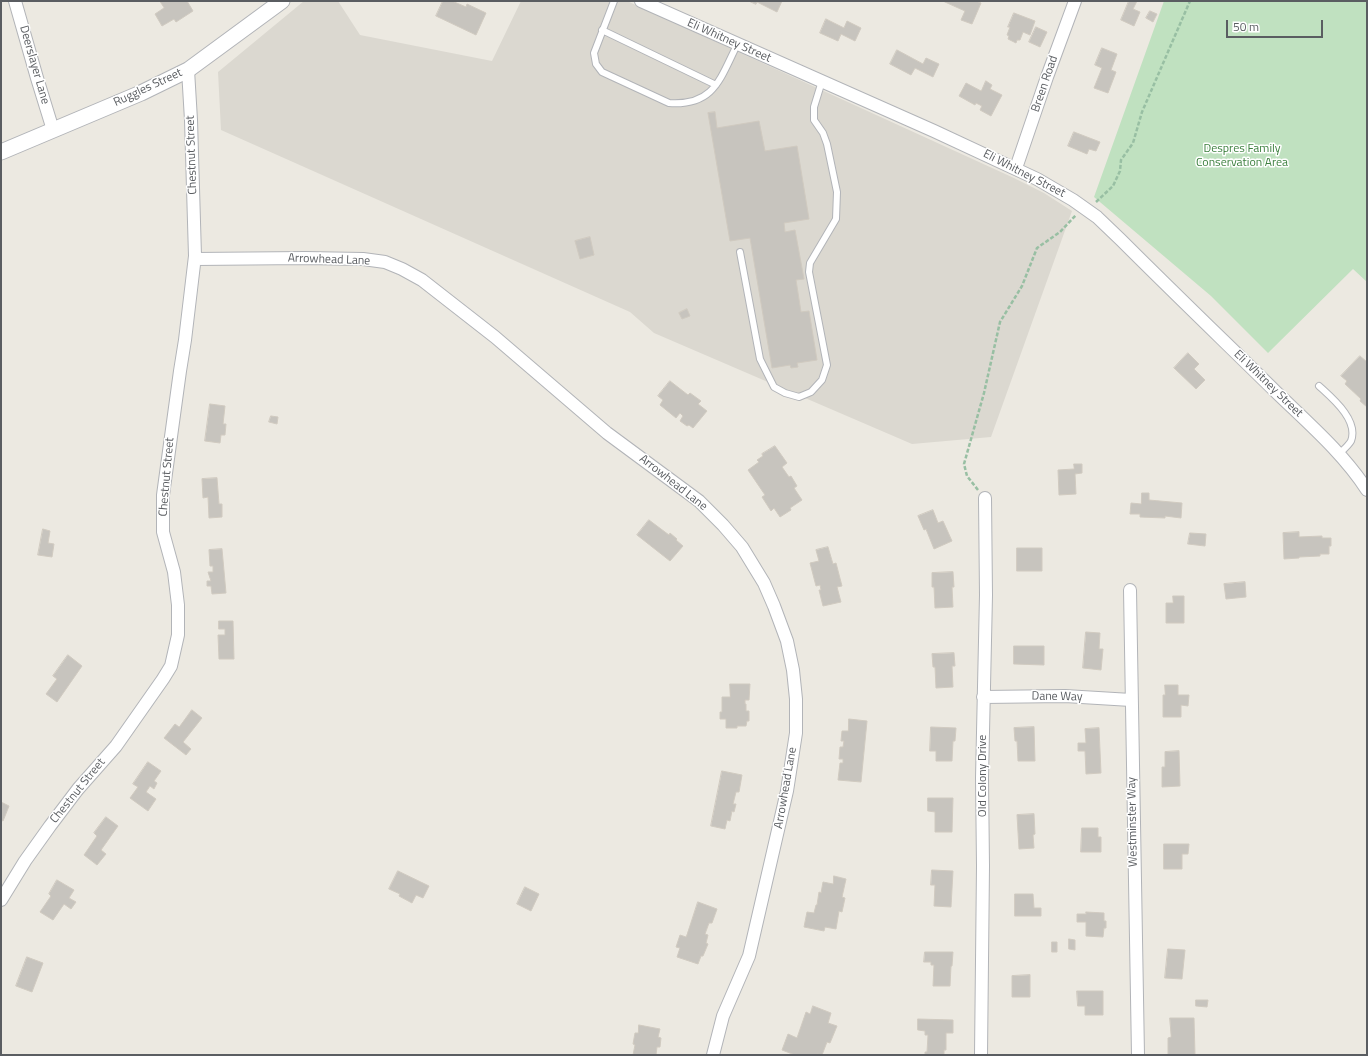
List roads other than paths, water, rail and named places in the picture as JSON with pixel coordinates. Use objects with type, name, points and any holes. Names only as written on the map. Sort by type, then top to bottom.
[{"type":"street","name":"Deerslayer Lane","points":[[15,1],[53,130]]},
{"type":"street","name":"Ruggles Street","points":[[1,152],[141,92],[188,70],[282,1]]},
{"type":"street","name":"Eli Whitney Street","points":[[641,1],[1016,168],[1049,185],[1083,207],[1121,240],[1316,431],[1361,481],[1367,490]]},
{"type":"street","name":"Breen Road","points":[[1016,168],[1075,1]]},
{"type":"street","name":"Chestnut Street","points":[[1,900],[25,861],[50,826],[78,788],[116,746],[163,679],[171,666],[178,635],[178,605],[174,572],[163,532],[164,495],[195,259],[188,70]]},
{"type":"street","name":"Arrowhead Lane","points":[[195,259],[363,259],[385,262],[402,269],[422,280],[495,337],[607,433],[699,501],[742,547],[764,583],[787,641],[793,670],[796,699],[796,733],[787,791],[749,956],[723,1016],[713,1055]]},
{"type":"street","name":"Old Colony Drive","points":[[981,1055],[983,697],[986,595],[985,498]]},
{"type":"street","name":"Westminster Way","points":[[1130,590],[1138,1055]]},
{"type":"street","name":"Dane Way","points":[[983,697],[1065,696],[1131,700]]},
{"type":"lane","points":[[614,1],[594,53],[596,64],[602,72],[669,103],[680,104],[693,101],[710,92],[716,85],[738,45]]},
{"type":"lane","points":[[602,30],[716,85]]},
{"type":"lane","points":[[740,252],[760,359],[774,387],[785,393],[799,397],[811,392],[822,380],[827,365],[809,272],[810,263],[836,219],[837,212],[837,192],[828,144],[814,120],[814,107],[822,81]]},
{"type":"lane","points":[[1319,386],[1341,407],[1352,427],[1351,441],[1338,455]]},
{"type":"park label","name":"Despres Family Conservation Area","points":[[1242,156]]}]
